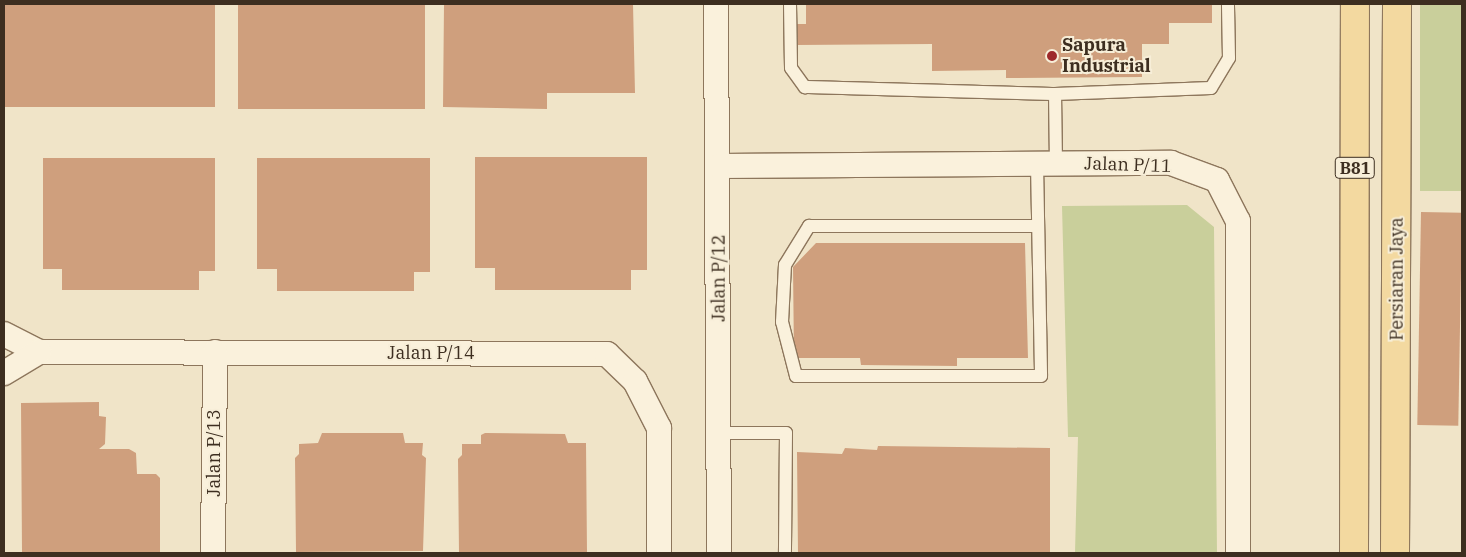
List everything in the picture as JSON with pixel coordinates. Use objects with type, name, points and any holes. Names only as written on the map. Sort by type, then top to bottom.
[{"type":"main road","name":"B81","points":[[1354,553],[1355,4]]},
{"type":"main road","name":"Persiaran Jaya","points":[[1395,553],[1397,4]]},
{"type":"street","name":"Jalan P/12","points":[[716,4],[719,166],[719,553]]},
{"type":"street","name":"Jalan P/11","points":[[719,166],[1171,162],[1216,180],[1238,221],[1238,553]]},
{"type":"street","name":"Jalan P/14","points":[[4,334],[39,352],[607,354],[635,380],[660,428],[659,553]]},
{"type":"street","points":[[4,373],[39,352]]},
{"type":"street","name":"Jalan P/13","points":[[213,553],[214,352]]},
{"type":"lane","points":[[790,4],[791,68],[805,87],[1054,94],[1211,88],[1229,58],[1228,4]]},
{"type":"lane","points":[[1038,226],[809,226],[785,265],[782,322],[796,376],[1041,376],[1038,226],[1054,94]]},
{"type":"lane","points":[[719,433],[786,433],[785,553]]},
{"type":"green space","points":[[1420,4],[1462,4],[1462,191],[1420,191]]},
{"type":"green space","points":[[1187,205],[1214,227],[1217,553],[1075,553],[1078,437],[1068,437],[1062,206]]},
{"type":"building","points":[[4,4],[215,4],[215,107],[4,107]]},
{"type":"building","points":[[238,4],[425,4],[425,109],[238,109]]},
{"type":"building","points":[[444,4],[633,4],[635,93],[547,93],[547,109],[443,107]]},
{"type":"building","points":[[806,4],[1212,4],[1212,23],[1169,23],[1169,44],[1142,44],[1142,77],[1006,78],[1006,70],[932,71],[932,44],[796,45],[796,24],[806,24]]},
{"type":"building","points":[[475,157],[647,157],[647,270],[631,270],[631,290],[495,290],[495,268],[475,268]]},
{"type":"building","points":[[43,158],[215,158],[215,271],[199,271],[199,290],[62,290],[62,269],[43,269]]},
{"type":"building","points":[[257,158],[430,158],[430,272],[414,272],[414,291],[277,291],[277,269],[257,269]]},
{"type":"building","points":[[1421,212],[1462,213],[1458,426],[1417,425]]},
{"type":"building","points":[[816,243],[1025,243],[1028,358],[957,358],[957,366],[861,365],[860,358],[794,358],[793,267]]},
{"type":"building","points":[[99,402],[99,416],[106,417],[105,444],[99,449],[129,449],[136,453],[137,474],[156,474],[160,478],[160,553],[22,553],[21,403]]},
{"type":"building","points":[[322,433],[403,433],[405,443],[423,443],[422,455],[426,458],[423,551],[296,552],[295,458],[299,454],[299,444],[318,443]]},
{"type":"building","points":[[485,433],[565,434],[568,443],[586,443],[587,552],[459,553],[458,459],[462,455],[462,444],[481,444],[481,435]]},
{"type":"building","points":[[878,446],[1050,448],[1050,553],[798,553],[797,452],[842,454],[845,448],[877,450]]},
{"type":"place","name":"Sapura Industrial","points":[[1052,56]]}]
